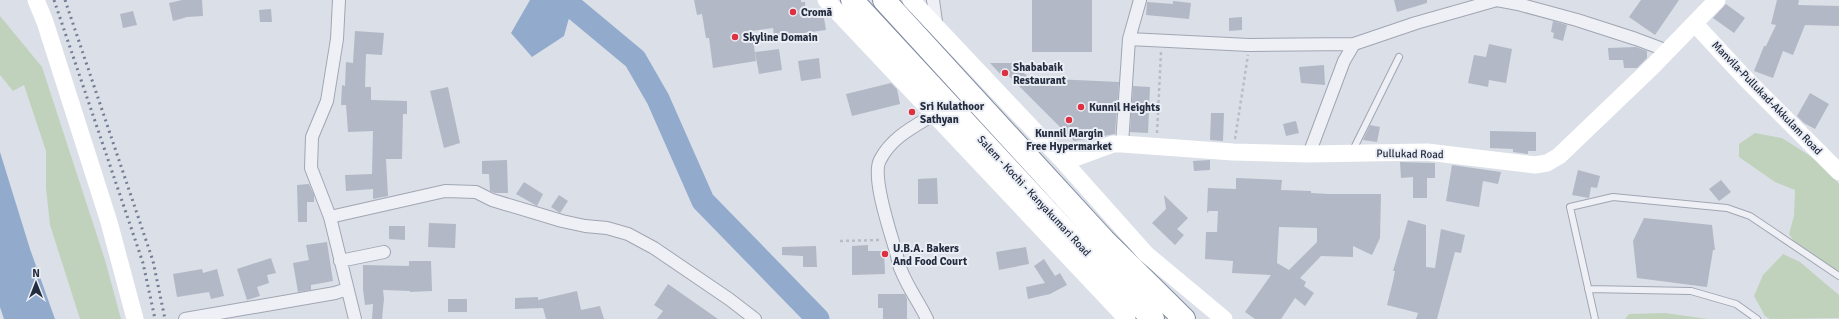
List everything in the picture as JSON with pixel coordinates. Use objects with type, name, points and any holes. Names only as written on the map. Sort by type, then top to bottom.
[{"type":"highway","name":"Salem - Kochi - Kanyakumari Road","points":[[852,0],[901,66],[1153,319]]},
{"type":"highway","name":"Salem - Kochi - Kanyakumari Road","points":[[884,0],[930,36],[1104,240],[1184,319]]},
{"type":"street","points":[[36,0],[109,222],[135,319]]},
{"type":"street","points":[[339,0],[337,39],[326,101],[312,137],[311,168],[330,217],[355,319]]},
{"type":"street","points":[[826,0],[901,66],[933,115],[1127,319]]},
{"type":"street","points":[[911,0],[930,36],[1064,162],[1146,254],[1224,319]]},
{"type":"street","points":[[901,66],[930,36],[933,0]]},
{"type":"street","points":[[1122,144],[1129,38],[1140,0]]},
{"type":"street","points":[[1129,38],[1162,42],[1249,45],[1354,44],[1396,29],[1497,0],[1520,2],[1636,38],[1668,51]]},
{"type":"street","name":"Pullukad Road","points":[[1064,162],[1113,144],[1122,144],[1156,145],[1233,152],[1309,154],[1426,152],[1535,165],[1547,163],[1559,156],[1668,51],[1717,0]]},
{"type":"street","name":"Manvila-Pullukad-Akkulam Road","points":[[1695,24],[1744,77],[1839,172]]},
{"type":"street","points":[[1309,154],[1344,62],[1354,44]]},
{"type":"street","points":[[927,319],[919,303],[908,287],[891,240],[882,201],[879,162],[888,146],[898,137],[933,115]]},
{"type":"street","points":[[330,217],[445,191],[476,192],[492,200],[562,221],[585,226],[607,228],[628,234],[654,248],[729,299],[755,319]]},
{"type":"street","points":[[340,261],[384,252]]},
{"type":"street","points":[[185,319],[334,293],[347,289]]},
{"type":"lane","points":[[1351,153],[1399,57]]},
{"type":"lane","points":[[1595,319],[1570,207],[1612,197],[1727,208],[1750,216],[1839,276]]},
{"type":"lane","points":[[1588,289],[1691,292],[1736,304],[1757,319]]},
{"type":"path","points":[[1156,145],[1162,42]]},
{"type":"path","points":[[1233,152],[1249,45]]},
{"type":"path","points":[[840,241],[891,240]]},
{"type":"green space","points":[[0,16],[42,67],[105,260],[121,319],[80,319],[50,225],[46,188],[46,151],[24,85],[13,91],[0,75]]},
{"type":"green space","points":[[1755,133],[1782,138],[1818,161],[1839,184],[1839,273],[1797,246],[1789,234],[1794,216],[1795,190],[1775,182],[1739,157],[1739,144]]},
{"type":"green space","points":[[1783,254],[1800,262],[1839,295],[1839,318],[1770,319],[1765,316],[1754,296],[1763,275]]},
{"type":"green space","points":[[1665,313],[1708,319],[1625,319],[1629,314]]},
{"type":"water","points":[[530,0],[574,0],[564,36],[532,57],[511,33]]},
{"type":"water","points":[[0,152],[30,249],[55,319],[4,319],[0,307]]},
{"type":"building","points":[[182,0],[202,0],[203,16],[187,17],[173,21],[169,3]]},
{"type":"building","points":[[694,0],[801,0],[801,2],[805,2],[806,13],[823,12],[826,30],[774,37],[773,28],[752,31],[756,61],[713,68],[709,38],[706,38],[702,14],[697,15]]},
{"type":"building","points":[[1032,0],[1092,0],[1092,52],[1032,52]]},
{"type":"building","points":[[1394,0],[1427,0],[1427,3],[1397,12]]},
{"type":"building","points":[[1641,0],[1679,0],[1655,35],[1629,17]]},
{"type":"building","points":[[1777,0],[1799,0],[1798,5],[1839,6],[1839,26],[1805,25],[1793,55],[1783,51],[1773,78],[1754,71],[1764,46],[1766,46],[1776,25],[1771,24]]},
{"type":"building","points":[[1173,1],[1191,3],[1189,19],[1146,15],[1147,2],[1173,4]]},
{"type":"building","points":[[1726,4],[1745,18],[1734,33],[1713,18]]},
{"type":"building","points":[[271,9],[272,22],[260,22],[259,10]]},
{"type":"building","points":[[133,11],[137,25],[123,28],[120,14]]},
{"type":"building","points":[[1242,17],[1242,30],[1229,31],[1229,18]]},
{"type":"building","points":[[1553,21],[1567,25],[1563,41],[1553,38],[1554,33],[1551,32]]},
{"type":"building","points":[[355,31],[384,33],[382,55],[366,54],[365,87],[371,87],[371,100],[407,101],[407,114],[403,114],[402,159],[386,159],[388,196],[373,199],[373,189],[346,191],[345,175],[372,174],[373,131],[348,132],[346,105],[341,105],[342,85],[345,86],[346,62],[353,63]]},
{"type":"building","points":[[1489,44],[1512,49],[1506,83],[1489,80],[1488,87],[1468,83],[1474,55],[1486,57]]},
{"type":"building","points":[[1636,47],[1647,51],[1647,58],[1637,68],[1624,68],[1623,60],[1609,60],[1608,48]]},
{"type":"building","points":[[779,49],[782,70],[759,74],[755,52]]},
{"type":"building","points":[[819,58],[821,78],[801,81],[798,61]]},
{"type":"building","name":"Kunnil Heights","points":[[990,63],[1012,63],[1032,80],[1032,78],[1119,82],[1115,134],[1074,141],[1008,75],[1003,77]]},
{"type":"building","points":[[1324,65],[1325,85],[1301,83],[1299,67]]},
{"type":"building","points":[[891,83],[897,89],[900,104],[852,116],[846,94]]},
{"type":"building","points":[[1133,86],[1150,87],[1148,133],[1130,132]]},
{"type":"building","points":[[448,87],[460,143],[444,148],[430,91]]},
{"type":"building","points":[[1810,93],[1829,104],[1815,129],[1804,123],[1797,116]]},
{"type":"building","points":[[1211,113],[1224,113],[1223,141],[1210,140]]},
{"type":"building","points":[[1296,121],[1299,133],[1286,136],[1283,124]]},
{"type":"building","points":[[1370,125],[1380,127],[1377,142],[1363,140]]},
{"type":"building","points":[[1490,131],[1536,132],[1536,151],[1528,151],[1528,154],[1513,152],[1513,149],[1490,148]]},
{"type":"building","points":[[507,160],[508,193],[495,193],[490,191],[489,174],[482,174],[482,161]]},
{"type":"building","points":[[1210,160],[1210,170],[1194,171],[1193,161]]},
{"type":"building","points":[[1400,162],[1435,163],[1435,178],[1427,178],[1427,198],[1413,198],[1413,177],[1401,178]]},
{"type":"building","points":[[1452,165],[1501,172],[1498,184],[1483,181],[1479,207],[1446,201]]},
{"type":"building","points":[[1578,170],[1600,176],[1597,188],[1591,187],[1589,198],[1572,195]]},
{"type":"building","points":[[937,178],[938,204],[918,204],[918,179]]},
{"type":"building","points":[[1236,178],[1282,180],[1281,190],[1311,191],[1311,193],[1328,194],[1381,194],[1380,238],[1372,255],[1353,246],[1353,257],[1321,256],[1300,278],[1306,282],[1304,286],[1314,293],[1305,306],[1295,298],[1281,319],[1255,319],[1245,312],[1271,275],[1232,273],[1233,261],[1205,259],[1206,232],[1217,232],[1218,211],[1209,211],[1207,213],[1208,188],[1236,189]],"holes":[[[1279,227],[1317,228],[1317,242],[1289,270],[1277,263]]]},
{"type":"building","points":[[1721,180],[1731,192],[1719,201],[1709,189]]},
{"type":"building","points":[[524,182],[543,194],[537,206],[516,194]]},
{"type":"building","points":[[309,184],[314,195],[314,202],[307,202],[307,222],[298,222],[297,185]]},
{"type":"building","points":[[559,195],[568,201],[560,213],[551,207]]},
{"type":"building","points":[[1164,195],[1188,218],[1177,229],[1184,235],[1175,245],[1152,223],[1166,209]]},
{"type":"building","points":[[1644,218],[1712,225],[1715,250],[1713,250],[1707,287],[1637,278],[1633,241]]},
{"type":"building","points":[[1408,220],[1426,225],[1426,267],[1435,268],[1441,229],[1465,235],[1461,253],[1455,252],[1437,319],[1416,319],[1418,313],[1387,305],[1395,271],[1393,271]]},
{"type":"building","points":[[429,223],[456,224],[455,248],[428,247]]},
{"type":"building","points":[[389,226],[405,226],[405,240],[389,239]]},
{"type":"building","points":[[327,242],[333,281],[311,285],[311,290],[298,292],[293,263],[309,260],[306,245]]},
{"type":"building","points":[[868,245],[868,251],[884,251],[885,274],[852,275],[852,246]]},
{"type":"building","points":[[816,246],[817,267],[803,267],[803,256],[782,255],[782,247]]},
{"type":"building","points":[[1026,247],[1029,264],[999,270],[996,252]]},
{"type":"building","points":[[271,258],[276,273],[267,275],[269,283],[257,287],[260,296],[247,300],[237,269]]},
{"type":"building","points":[[1044,259],[1055,276],[1060,273],[1067,285],[1050,294],[1028,299],[1026,287],[1045,283],[1034,266]]},
{"type":"building","points":[[409,261],[431,261],[432,291],[410,292],[383,290],[384,299],[382,319],[372,319],[373,304],[365,305],[363,265],[409,266]]},
{"type":"building","points":[[202,269],[203,273],[217,269],[224,296],[211,299],[209,292],[177,297],[173,274]]},
{"type":"building","points":[[668,284],[718,319],[657,319],[663,311],[654,305]]},
{"type":"building","points":[[577,291],[581,310],[600,306],[604,319],[546,319],[543,308],[515,309],[515,298],[538,297],[538,300]]},
{"type":"building","points":[[878,294],[905,294],[907,299],[907,319],[883,319],[883,308],[878,308]]},
{"type":"building","points":[[448,299],[467,299],[467,312],[448,312]]},
{"type":"waterway","points":[[564,0],[635,59],[658,99],[703,201],[818,319]]},
{"type":"railway","points":[[54,0],[143,263],[155,319]]},
{"type":"railway","points":[[65,0],[153,261],[165,319]]},
{"type":"place","name":"Cromā","points":[[793,12]]},
{"type":"place","name":"Skyline Domain","points":[[735,37]]},
{"type":"place","name":"Shababaik Restaurant","points":[[1005,73]]},
{"type":"place","name":"Kunnil Heights","points":[[1081,107]]},
{"type":"place","name":"Sri Kulathoor Sathyan","points":[[912,112]]},
{"type":"place","name":"Kunnil Margin Free Hypermarket","points":[[1069,120]]},
{"type":"place","name":"U.B.A. Bakers And Food Court","points":[[885,254]]}]
